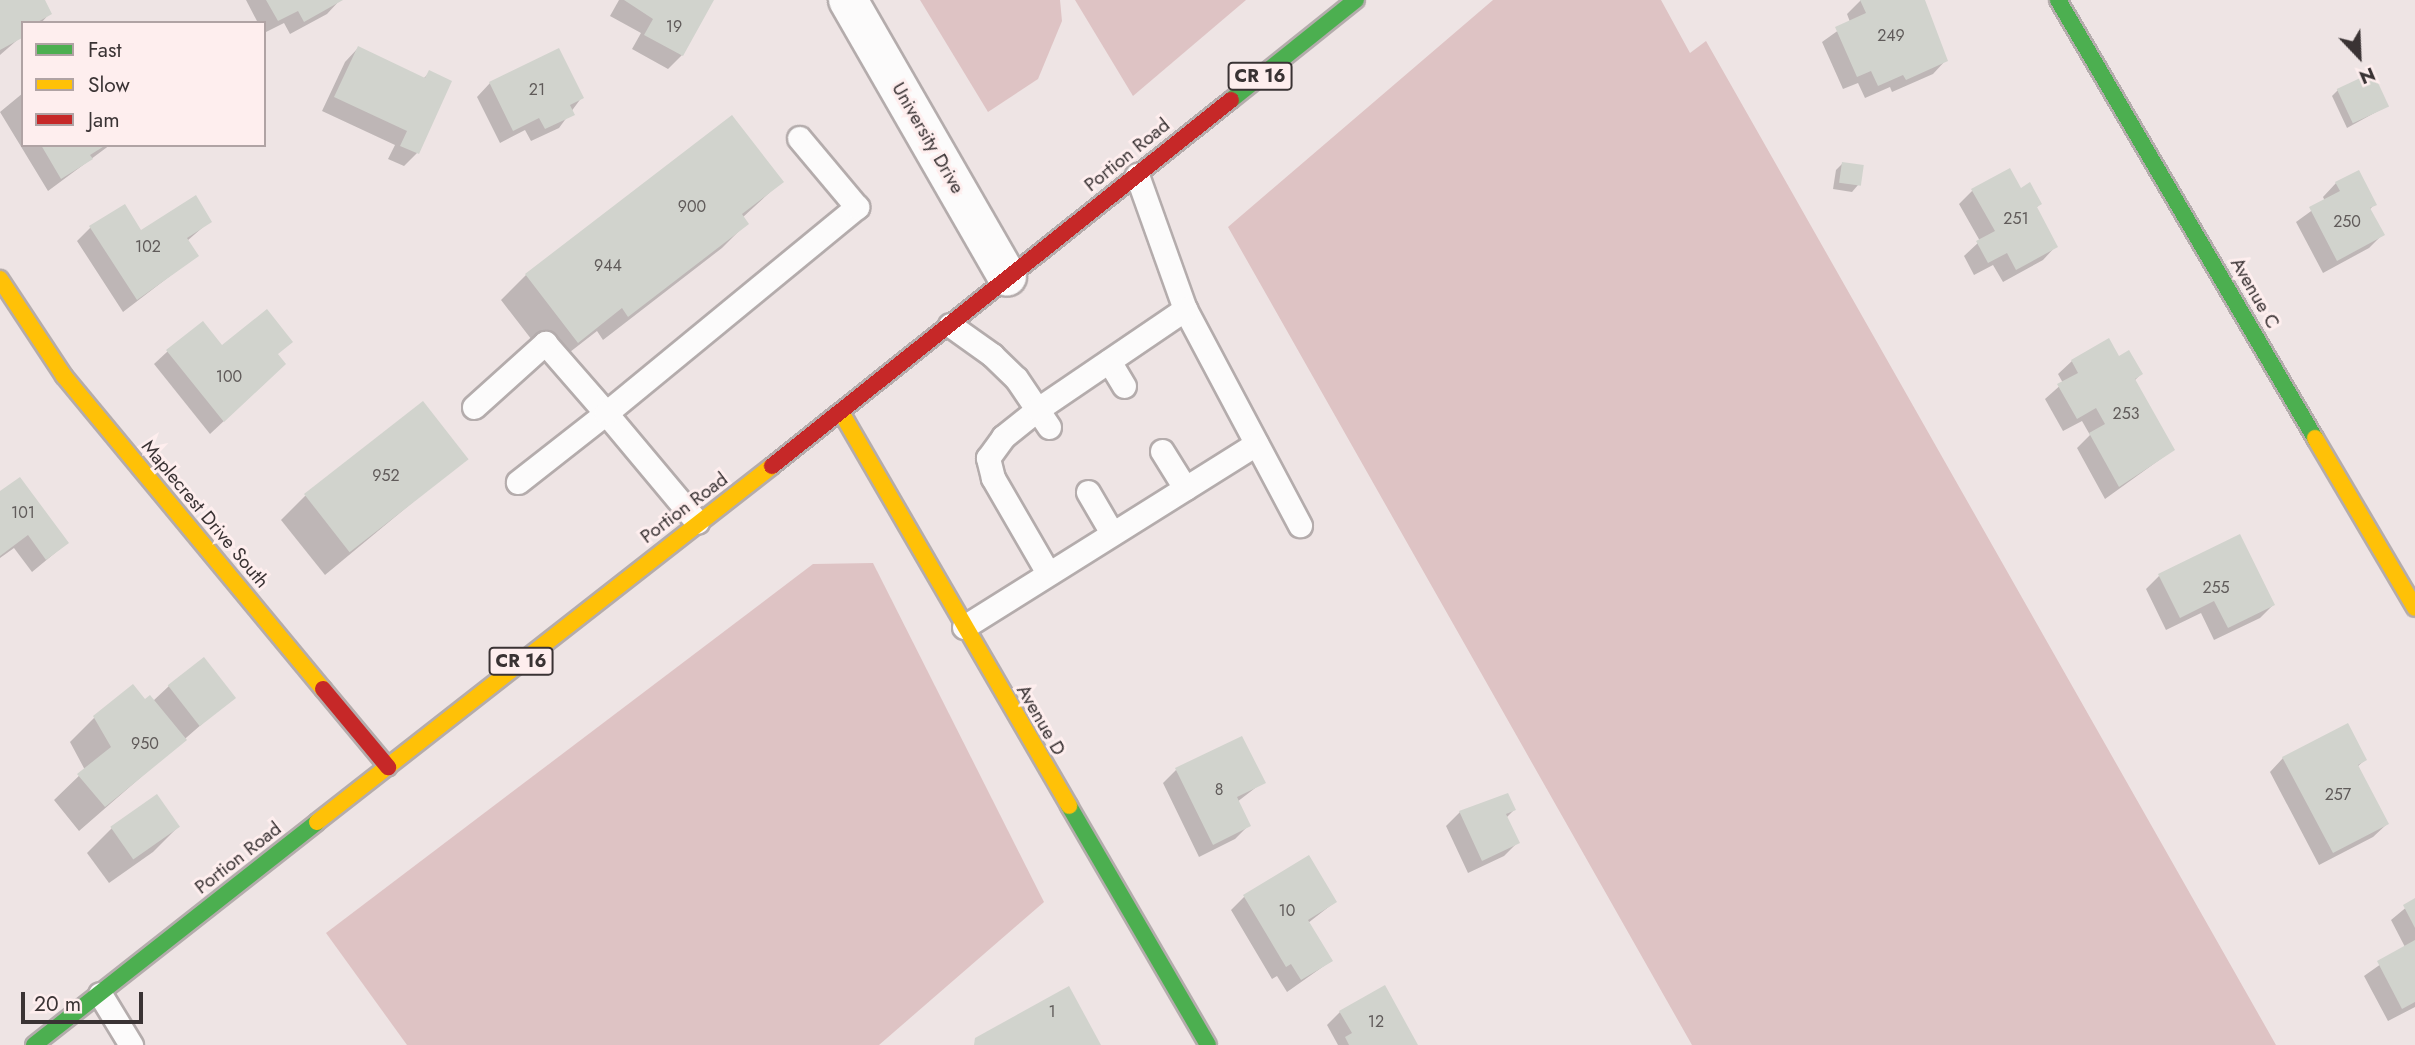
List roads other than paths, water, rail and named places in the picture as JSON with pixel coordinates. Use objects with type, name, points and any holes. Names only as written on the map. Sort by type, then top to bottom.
[{"type":"street","name":"University Drive","points":[[848,0],[1007,277]]},
{"type":"street","name":"Portion Road","points":[[34,1045],[697,522],[842,414],[1007,277],[1356,0]]},
{"type":"street","name":"Avenue C","points":[[2058,0],[2415,608]]},
{"type":"street","name":"Maplecrest Drive South","points":[[0,279],[64,376],[388,767]]},
{"type":"street","name":"Avenue D","points":[[842,414],[1208,1045]]},
{"type":"lane","points":[[518,482],[857,207],[799,138]]},
{"type":"lane","points":[[1137,176],[1185,309],[1300,525]]},
{"type":"lane","points":[[1048,573],[993,478],[988,458],[1003,437],[1043,418],[1109,361],[1185,309]]},
{"type":"lane","points":[[950,325],[992,355],[1043,418]]},
{"type":"lane","points":[[474,407],[545,342],[697,522]]},
{"type":"lane","points":[[1109,361],[1124,386]]},
{"type":"lane","points":[[964,627],[1256,444]]},
{"type":"lane","points":[[1163,451],[1185,488]]},
{"type":"lane","points":[[1087,492],[1112,533]]},
{"type":"lane","points":[[100,994],[131,1045]]}]
